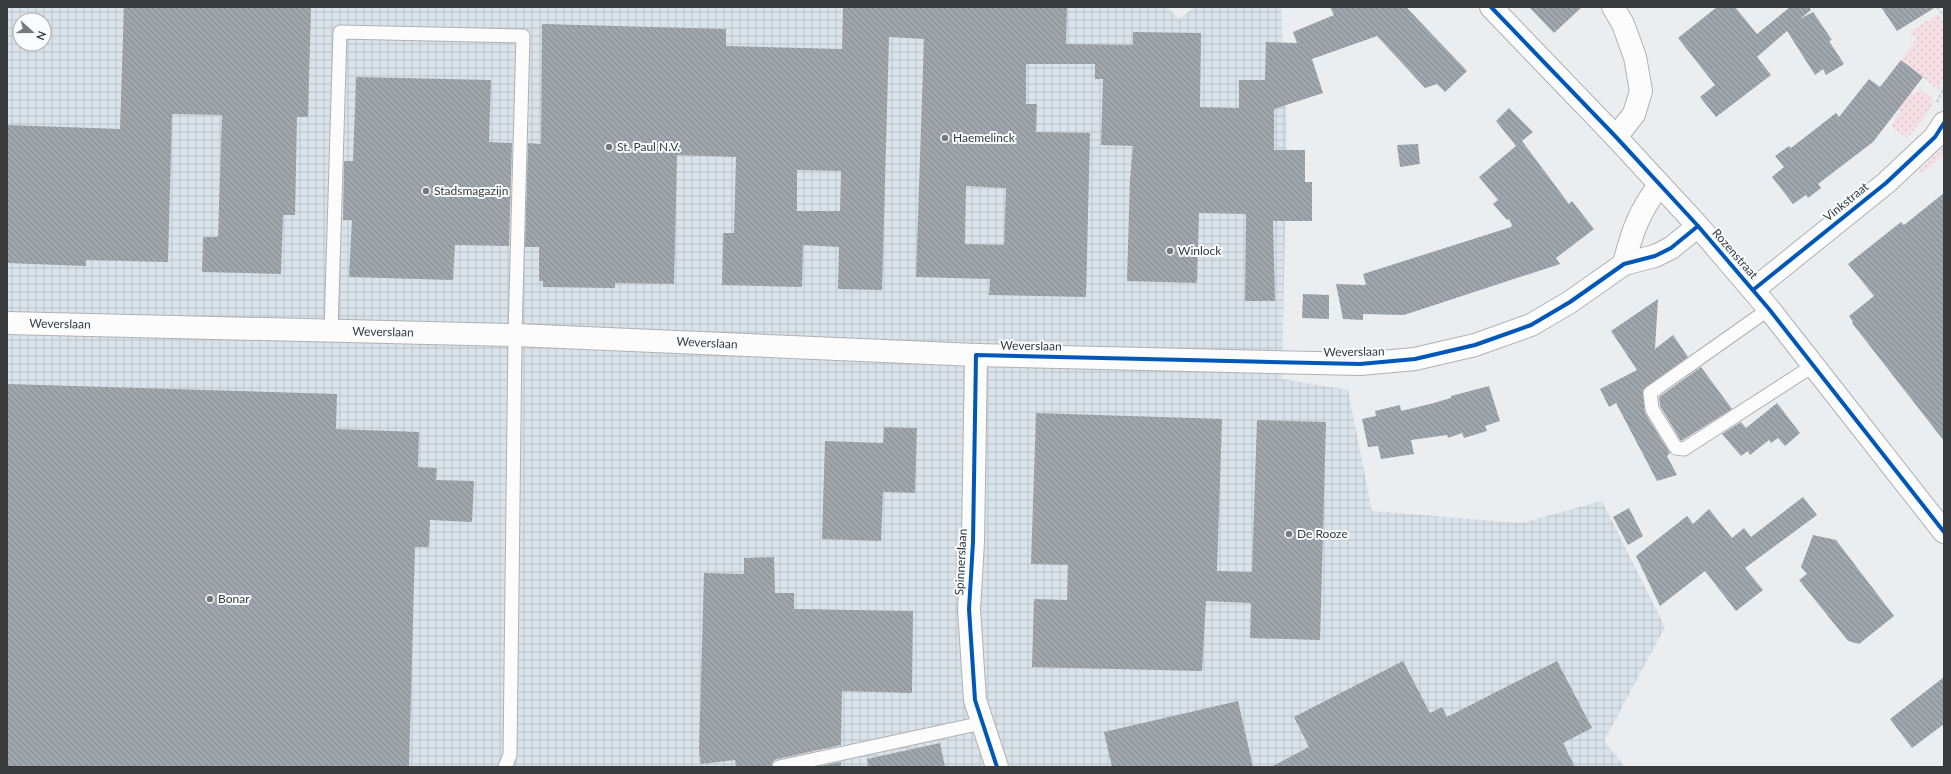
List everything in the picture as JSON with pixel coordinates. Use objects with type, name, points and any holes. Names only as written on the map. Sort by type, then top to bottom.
[{"type":"street","name":"Rozenstraat","points":[[1491,7],[1616,137],[1698,226],[1769,309],[1944,532]]},
{"type":"street","points":[[1612,7],[1623,24],[1635,57],[1642,91],[1634,114],[1616,137]]},
{"type":"street","name":"Vinkstraat","points":[[1753,290],[1886,183],[1935,137],[1944,123]]},
{"type":"street","points":[[1624,264],[1631,233],[1642,208],[1659,184]]},
{"type":"street","name":"Weverslaan","points":[[7,323],[515,335],[976,355],[1360,364],[1414,359],[1475,345],[1531,325],[1570,302],[1624,264],[1655,256],[1671,248],[1698,226]]},
{"type":"street","name":"Spinnerslaan","points":[[976,355],[973,542],[969,608],[975,700],[997,767]]},
{"type":"lane","points":[[331,330],[340,32],[523,36],[515,335],[510,755],[506,767]]},
{"type":"lane","points":[[1769,309],[1650,393],[1652,409],[1676,448],[1684,449],[1814,365]]},
{"type":"lane","points":[[779,767],[982,723]]},
{"type":"path","points":[[1937,7],[1944,16]]},
{"type":"shaded area","points":[[7,7],[1167,7],[1179,19],[1195,7],[1281,7],[1287,127],[1282,379],[1348,390],[1372,511],[1521,523],[1602,501],[1665,627],[1604,741],[1625,767],[7,767]]},
{"type":"shaded area","points":[[1938,14],[1944,23],[1944,74],[1939,90],[1901,60],[1917,38],[1909,32]]},
{"type":"shaded area","points":[[1919,88],[1934,100],[1926,116],[1907,138],[1893,128],[1892,124],[1901,111],[1898,109],[1910,93],[1914,95]]},
{"type":"shaded area","points":[[1944,146],[1944,155],[1920,175],[1918,172]]},
{"type":"building","points":[[124,7],[311,7],[308,117],[297,117],[295,215],[283,215],[281,274],[202,272],[203,237],[218,237],[222,115],[172,114],[168,262],[86,260],[86,266],[7,263],[7,125],[120,129]]},
{"type":"building","points":[[843,7],[1067,7],[1066,44],[1133,45],[1133,32],[1201,33],[1200,107],[1239,108],[1239,80],[1265,80],[1266,42],[1297,43],[1293,32],[1334,15],[1330,7],[1406,7],[1467,71],[1445,92],[1437,84],[1425,88],[1377,36],[1312,59],[1323,93],[1274,109],[1274,150],[1305,150],[1305,182],[1312,182],[1312,221],[1273,221],[1275,301],[1245,301],[1246,214],[1199,213],[1197,283],[1127,281],[1130,179],[1133,146],[1101,145],[1103,79],[1095,79],[1095,64],[1026,64],[1026,104],[1037,104],[1036,132],[1090,133],[1086,297],[989,295],[990,279],[916,277],[924,39],[889,37],[882,290],[838,289],[839,247],[803,245],[802,287],[722,285],[723,233],[734,233],[736,157],[677,155],[674,284],[615,283],[615,288],[543,287],[543,281],[539,281],[539,247],[525,247],[528,143],[541,144],[542,24],[726,29],[726,46],[842,49]],"holes":[[[797,170],[841,171],[840,211],[797,211]],[[966,186],[1006,188],[1004,245],[965,244]]]},
{"type":"building","points":[[1529,7],[1582,7],[1554,33]]},
{"type":"building","points":[[1717,7],[1735,7],[1757,34],[1790,7],[1809,7],[1811,10],[1800,19],[1813,12],[1832,40],[1829,41],[1844,64],[1826,75],[1823,69],[1815,75],[1787,31],[1757,57],[1771,75],[1716,117],[1700,97],[1715,85],[1678,38]]},
{"type":"building","points":[[1881,7],[1936,7],[1897,31]]},
{"type":"building","points":[[1901,60],[1923,77],[1873,142],[1818,184],[1821,188],[1808,198],[1806,195],[1793,204],[1772,177],[1784,167],[1775,156],[1789,146],[1791,148],[1836,113],[1839,117],[1869,79],[1880,87]]},
{"type":"building","name":"Stadsmagazijn","points":[[356,77],[491,80],[489,142],[512,143],[509,246],[455,245],[453,280],[349,277],[352,220],[343,220],[344,161],[353,161]]},
{"type":"building","points":[[1509,108],[1533,132],[1522,141],[1569,204],[1572,201],[1594,229],[1556,258],[1560,264],[1404,315],[1363,314],[1363,320],[1343,319],[1336,284],[1366,285],[1363,274],[1511,227],[1512,225],[1509,219],[1507,220],[1493,204],[1498,200],[1479,177],[1516,146],[1496,121]]},
{"type":"building","points":[[1418,144],[1420,164],[1400,167],[1397,145]]},
{"type":"building","points":[[1944,193],[1944,441],[1852,323],[1853,322],[1849,316],[1874,296],[1848,264],[1901,222],[1904,225]]},
{"type":"building","points":[[1303,294],[1329,295],[1329,319],[1302,318]]},
{"type":"building","points":[[1658,299],[1655,349],[1673,335],[1688,357],[1643,390],[1645,413],[1670,453],[1667,456],[1677,475],[1657,481],[1616,403],[1609,407],[1600,389],[1637,370],[1611,331]]},
{"type":"building","points":[[1701,367],[1732,409],[1681,441],[1660,406],[1659,397]]},
{"type":"building","name":"Bonar","points":[[7,384],[337,394],[336,429],[419,432],[418,467],[437,468],[436,480],[474,481],[472,522],[430,520],[429,547],[415,547],[409,767],[7,767]]},
{"type":"building","points":[[1489,386],[1500,421],[1485,426],[1487,431],[1464,438],[1462,433],[1448,438],[1447,435],[1411,440],[1414,454],[1381,459],[1378,446],[1368,447],[1362,419],[1376,416],[1375,411],[1400,405],[1401,411]]},
{"type":"building","points":[[1777,403],[1800,433],[1785,446],[1778,438],[1771,443],[1769,440],[1750,455],[1748,451],[1741,456],[1722,434],[1741,422],[1746,428]]},
{"type":"building","points":[[1036,413],[1222,419],[1217,571],[1252,572],[1257,420],[1326,422],[1320,640],[1250,638],[1251,603],[1206,601],[1202,671],[1032,667],[1034,599],[1067,600],[1068,565],[1031,564]]},
{"type":"building","points":[[884,427],[917,428],[915,493],[883,492],[881,541],[822,539],[825,441],[883,443]]},
{"type":"building","points":[[1803,497],[1817,515],[1745,568],[1763,590],[1736,611],[1705,571],[1660,606],[1636,556],[1687,516],[1693,524],[1709,509],[1732,538],[1744,528],[1751,537]]},
{"type":"building","points":[[1629,508],[1643,536],[1628,545],[1613,517]]},
{"type":"building","points":[[1813,535],[1836,540],[1894,616],[1859,644],[1848,641],[1799,580],[1807,574],[1801,567]]},
{"type":"building","points":[[774,557],[775,593],[794,593],[794,609],[913,611],[912,693],[842,691],[841,745],[777,759],[773,761],[771,767],[736,767],[735,760],[701,764],[699,751],[704,573],[744,574],[744,558]]},
{"type":"building","points":[[1403,661],[1430,713],[1442,707],[1447,717],[1557,661],[1592,728],[1563,743],[1575,767],[1271,767],[1309,747],[1294,717]]},
{"type":"building","points":[[1944,677],[1944,724],[1912,748],[1890,719]]},
{"type":"building","points":[[1238,701],[1253,767],[1112,767],[1104,732]]},
{"type":"building","points":[[940,743],[945,767],[868,767],[867,759]]},
{"type":"building","points":[[841,762],[841,767],[817,767]]},
{"type":"cycle path","points":[[1491,7],[1616,137],[1698,226],[1769,309],[1944,532]]},
{"type":"cycle path","points":[[1753,290],[1886,183],[1935,137],[1944,123]]},
{"type":"cycle path","points":[[997,767],[975,700],[969,609],[973,542],[976,355],[1360,364],[1415,359],[1475,345],[1531,325],[1570,302],[1624,264],[1655,256],[1671,248],[1698,226]]},
{"type":"place","name":"Haemelinck","points":[[945,138]]},
{"type":"place","name":"St. Paul N.V.","points":[[609,147]]},
{"type":"place","name":"Stadsmagazijn","points":[[426,191]]},
{"type":"place","name":"Winlock","points":[[1170,251]]},
{"type":"place","name":"De Rooze","points":[[1289,534]]},
{"type":"place","name":"Bonar","points":[[210,599]]}]
